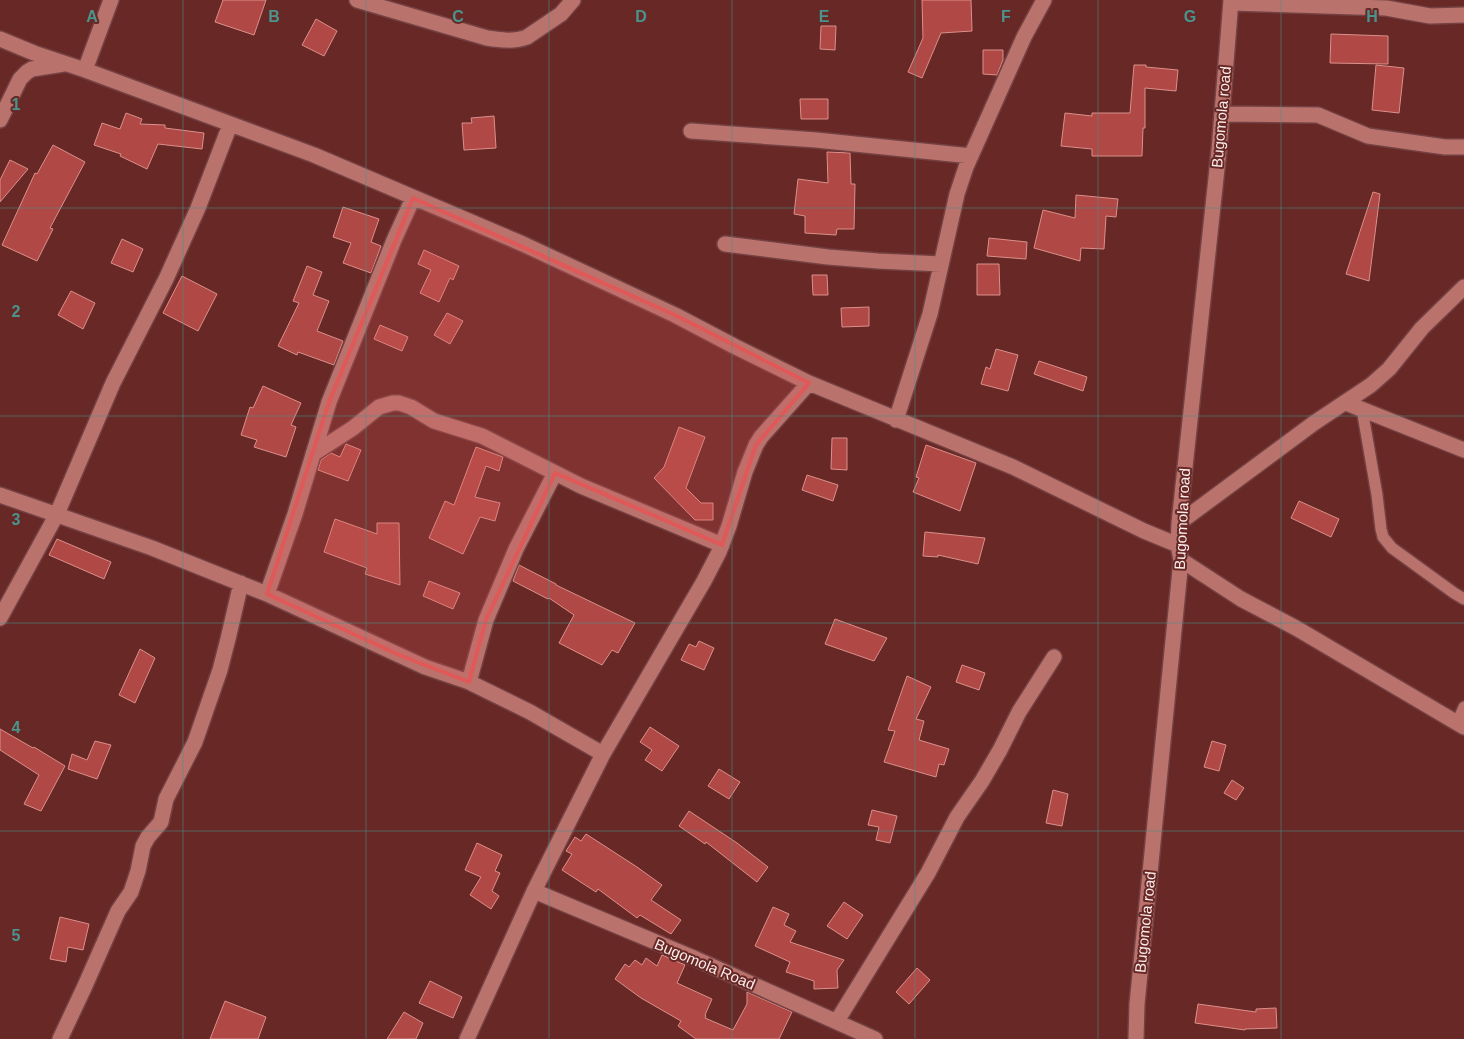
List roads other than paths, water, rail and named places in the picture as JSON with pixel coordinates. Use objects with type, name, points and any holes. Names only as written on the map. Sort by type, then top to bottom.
[{"type":"street","points":[[85,70],[111,0]]},
{"type":"street","points":[[357,0],[487,38],[502,40],[527,37],[561,14],[573,0]]},
{"type":"street","points":[[896,420],[930,314],[956,194],[1024,37],[1044,0]]},
{"type":"street","points":[[1231,1],[1386,8],[1430,16],[1464,15]]},
{"type":"street","name":"Bugomola road","points":[[1136,1039],[1137,1004],[1180,553],[1179,523],[1222,114],[1231,1]]},
{"type":"street","points":[[0,39],[314,156],[523,244],[675,315],[809,383],[1013,467],[1144,531],[1180,553],[1241,599],[1296,628],[1461,725]]},
{"type":"street","points":[[0,120],[20,80],[27,72],[67,64]]},
{"type":"street","points":[[1222,114],[1318,115],[1368,136],[1445,147],[1464,147]]},
{"type":"street","points":[[0,618],[57,514],[113,383],[166,278],[198,208],[230,125]]},
{"type":"street","points":[[691,131],[816,140],[971,156]]},
{"type":"street","points":[[267,594],[295,514],[329,402],[394,240],[413,198]]},
{"type":"street","points":[[725,244],[828,257],[941,264]]},
{"type":"street","points":[[1179,523],[1314,423],[1371,385],[1389,370],[1422,328],[1464,287]]},
{"type":"street","points":[[467,1039],[534,891],[603,754],[704,581],[722,545],[745,472],[756,446],[761,437],[809,383]]},
{"type":"street","points":[[313,454],[353,428],[379,407],[393,403],[411,407],[434,421],[482,436],[581,486],[722,545]]},
{"type":"street","points":[[1346,403],[1464,450]]},
{"type":"street","points":[[469,682],[486,620],[516,549],[555,473]]},
{"type":"street","points":[[0,495],[152,548],[267,594],[425,667],[469,682],[530,712],[603,754]]},
{"type":"street","points":[[60,1039],[118,911],[130,892],[138,871],[143,846],[161,822],[166,799],[194,742],[220,670],[240,583]]},
{"type":"street","points":[[837,1021],[928,873],[957,817],[982,782],[1019,712],[1054,657]]},
{"type":"street","name":"Bugomola Road","points":[[534,891],[696,959],[875,1039]]},
{"type":"lane","points":[[1362,409],[1383,537],[1392,548],[1464,599]]},
{"type":"lane","points":[[1461,725],[1464,707]]}]
